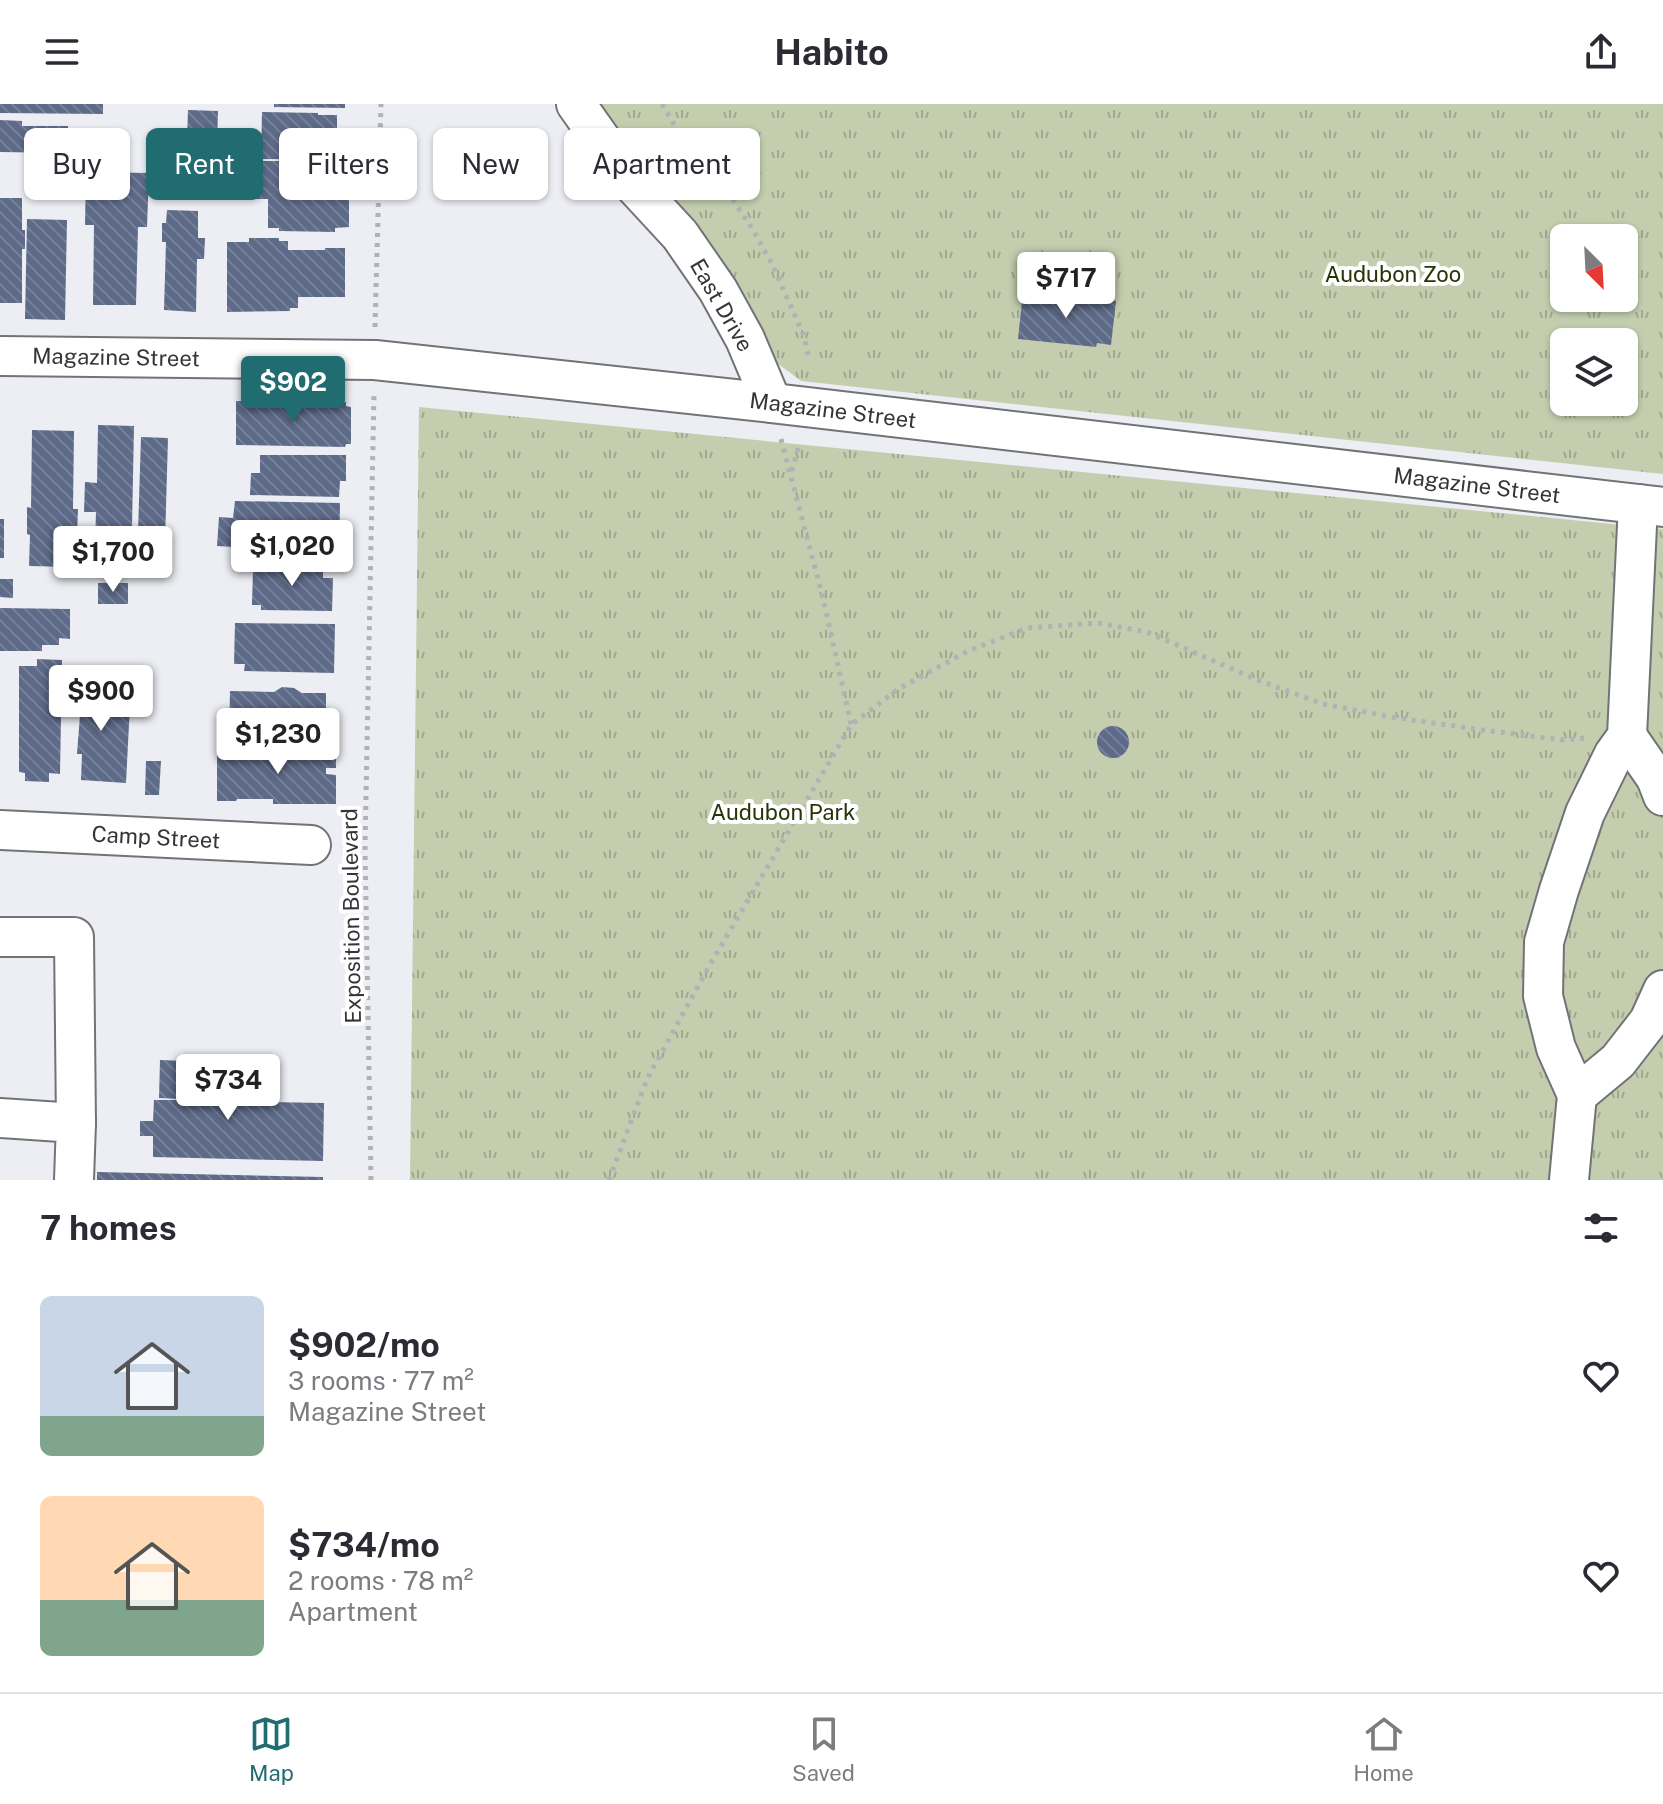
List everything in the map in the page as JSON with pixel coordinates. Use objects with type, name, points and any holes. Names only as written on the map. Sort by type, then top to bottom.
[{"type":"street","name":"East Drive","points":[[576,104],[631,182],[680,235],[718,290],[745,339],[772,403]]},
{"type":"street","name":"Magazine Street","points":[[0,356],[375,360],[772,403],[1650,506]]},
{"type":"street","points":[[1569,1180],[1577,1095],[1556,1048],[1543,996],[1544,942],[1585,813],[1614,754],[1627,736],[1650,506]]},
{"type":"street","points":[[1627,736],[1656,778],[1663,796]]},
{"type":"street","name":"Camp Street","points":[[0,830],[311,845]]},
{"type":"street","points":[[0,937],[74,937],[74,1180]]},
{"type":"street","points":[[1577,1095],[1618,1061],[1649,1021],[1663,990]]},
{"type":"street","points":[[0,1118],[76,1123]]},
{"type":"path","points":[[375,324],[381,104]]},
{"type":"path","points":[[662,104],[678,131],[696,144],[753,230],[804,336],[808,355]]},
{"type":"path","points":[[772,403],[823,598],[851,725]]},
{"type":"path","name":"Exposition Boulevard","points":[[371,1180],[365,848],[374,412]]},
{"type":"path","points":[[791,474],[799,445]]},
{"type":"path","points":[[609,1180],[647,1079],[708,968],[851,725],[898,689],[968,651],[1027,628],[1098,623],[1147,632],[1260,681],[1323,704],[1391,717],[1564,740],[1627,736]]},
{"type":"green space","name":"Audubon Zoo","points":[[576,104],[1663,104],[1663,474],[801,381],[745,339],[645,200],[760,200],[760,128],[593,128]]},
{"type":"green space","name":"Audubon Park","points":[[419,407],[1663,529],[1663,1180],[410,1180]]},
{"type":"building","points":[[0,104],[103,104],[103,114],[0,113]]},
{"type":"building","points":[[274,104],[345,104],[345,108],[274,107]]},
{"type":"building","points":[[188,110],[218,111],[217,128],[187,128]]},
{"type":"building","points":[[262,112],[337,115],[337,128],[279,128],[279,159],[263,159]]},
{"type":"building","points":[[0,120],[22,121],[22,126],[68,126],[24,128],[24,152],[0,152]]},
{"type":"building","points":[[263,161],[279,161],[279,200],[349,200],[349,227],[335,228],[335,232],[268,228],[268,199],[263,199]]},
{"type":"building","points":[[130,173],[146,173],[147,227],[138,227],[136,305],[93,305],[94,225],[85,225],[85,200],[130,200]]},
{"type":"building","points":[[0,198],[22,198],[25,249],[22,249],[22,303],[0,303]]},
{"type":"building","points":[[167,210],[198,211],[198,238],[205,238],[204,259],[197,259],[196,312],[164,310],[166,242],[162,242],[162,223],[166,223]]},
{"type":"building","points":[[27,219],[67,220],[65,320],[25,319]]},
{"type":"building","points":[[249,238],[279,238],[279,241],[288,241],[288,250],[345,248],[345,297],[298,297],[298,308],[290,308],[290,311],[227,312],[227,242],[249,242]]},
{"type":"building","points":[[1023,291],[1116,301],[1111,345],[1097,343],[1096,347],[1018,339]]},
{"type":"building","points":[[236,401],[346,402],[346,406],[351,407],[351,444],[345,447],[236,445]]},
{"type":"building","points":[[98,425],[134,426],[131,577],[94,576],[96,512],[84,512],[85,482],[97,483]]},
{"type":"building","points":[[32,430],[74,431],[73,509],[78,509],[77,535],[72,535],[76,563],[72,563],[72,567],[29,566],[27,507],[31,508]]},
{"type":"building","points":[[141,437],[168,438],[165,542],[141,542],[142,532],[138,532]]},
{"type":"building","points":[[260,455],[346,455],[346,481],[340,481],[339,497],[250,495],[251,473],[260,473]]},
{"type":"building","points":[[235,501],[340,503],[339,556],[233,554],[233,547],[217,546],[219,517],[233,518]]},
{"type":"building","points":[[0,519],[4,519],[4,558],[0,558]]},
{"type":"building","points":[[262,565],[323,566],[323,578],[333,578],[332,611],[261,610],[261,605],[252,605],[253,568],[262,568]]},
{"type":"building","points":[[0,579],[13,579],[13,598],[0,597]]},
{"type":"building","points":[[98,583],[128,583],[128,604],[98,604]]},
{"type":"building","points":[[0,608],[70,609],[70,639],[59,638],[59,645],[42,645],[42,651],[0,651]]},
{"type":"building","points":[[235,623],[335,624],[334,673],[244,671],[245,664],[234,664]]},
{"type":"building","points":[[37,659],[62,660],[60,774],[49,773],[49,782],[25,781],[25,773],[19,772],[19,666],[37,666]]},
{"type":"building","points":[[71,676],[90,677],[89,694],[126,700],[126,705],[130,705],[126,783],[81,780],[82,754],[77,754],[80,715],[69,714]]},
{"type":"building","points":[[282,687],[294,688],[302,693],[326,693],[326,718],[335,718],[335,738],[229,735],[230,691],[274,692]]},
{"type":"building","points":[[1113,726],[1124,731],[1129,742],[1124,753],[1113,758],[1102,753],[1097,742],[1102,731]]},
{"type":"building","points":[[273,749],[336,749],[336,768],[326,768],[326,774],[336,775],[336,804],[273,804],[273,799],[217,801],[217,752],[274,752]]},
{"type":"building","points":[[146,761],[161,761],[159,795],[145,795]]},
{"type":"building","points":[[160,1060],[214,1062],[212,1101],[324,1103],[323,1161],[153,1157],[153,1136],[140,1136],[140,1121],[153,1121],[154,1100],[200,1100],[159,1098]]},
{"type":"building","points":[[97,1172],[323,1177],[323,1180],[97,1180]]}]
